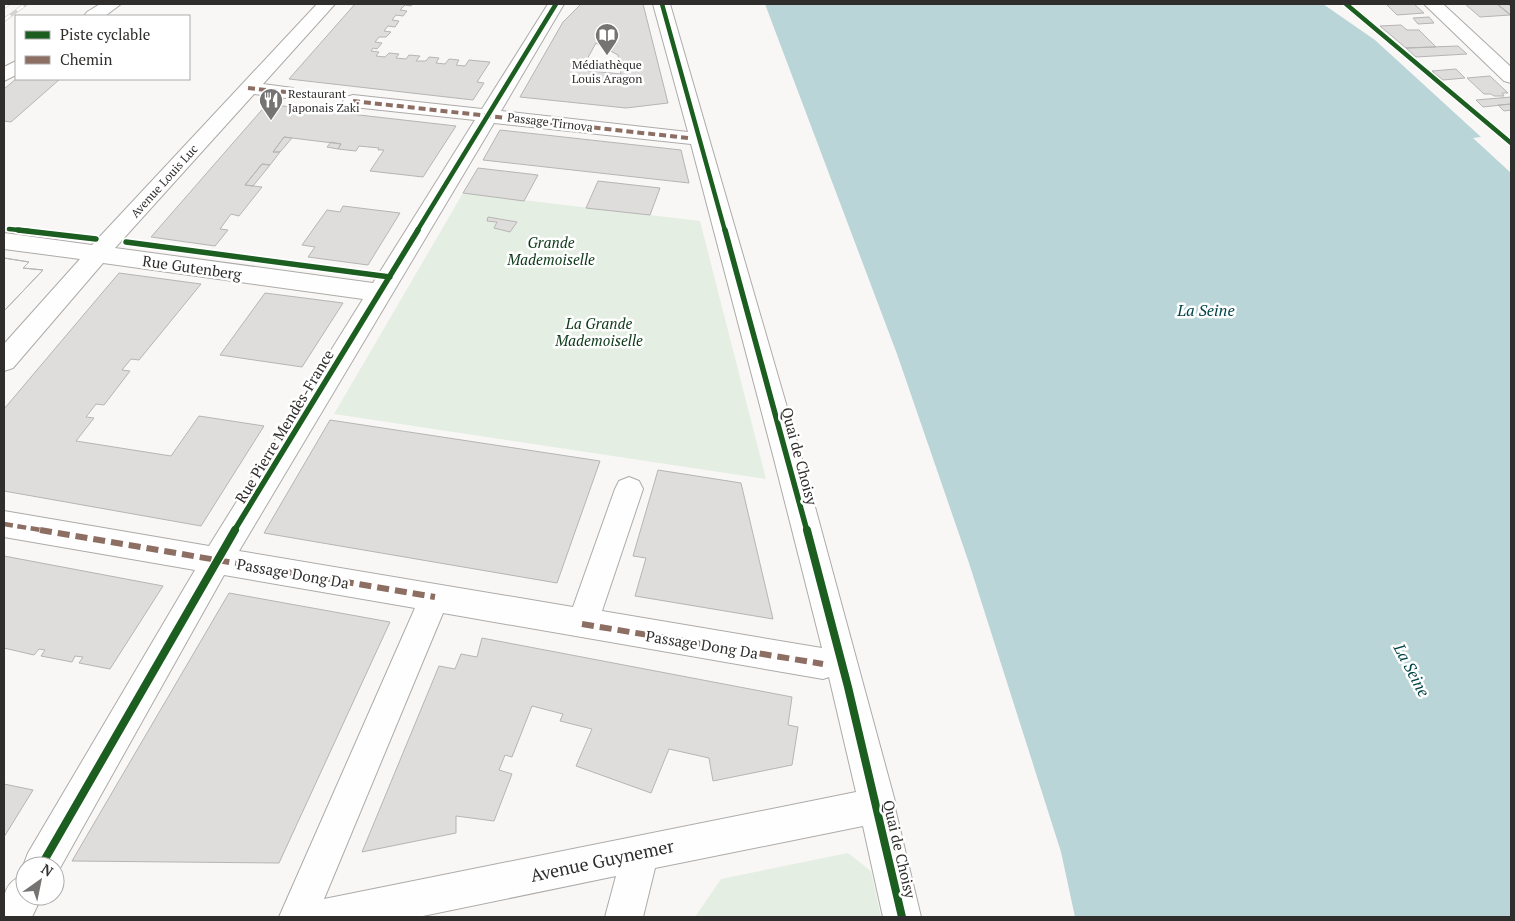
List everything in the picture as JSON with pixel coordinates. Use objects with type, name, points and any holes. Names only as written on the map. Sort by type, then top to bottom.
[{"type":"street","points":[[95,15],[112,4]]},
{"type":"street","name":"Avenue Louis Luc","points":[[4,361],[248,88],[326,4]]},
{"type":"street","name":"Rue Pierre Mendès-France","points":[[46,856],[217,560],[556,4]]},
{"type":"street","name":"Quai de Choisy","points":[[662,4],[787,452],[878,805],[902,917]]},
{"type":"street","points":[[1433,4],[1511,77]]},
{"type":"street","points":[[4,76],[15,68]]},
{"type":"street","points":[[248,88],[286,92]]},
{"type":"street","name":"Passage Tirnova","points":[[353,100],[688,138]]},
{"type":"street","name":"Rue Gutenberg","points":[[4,241],[381,293]]},
{"type":"street","points":[[582,624],[629,489]]},
{"type":"street","name":"Passage Dong Da","points":[[4,524],[823,664]]},
{"type":"street","points":[[298,917],[434,597]]},
{"type":"street","name":"Avenue Guynemer","points":[[328,917],[878,805]]},
{"type":"street","points":[[624,917],[641,852]]},
{"type":"street","points":[[11,917],[17,906]]},
{"type":"green space","name":"La Grande Mademoiselle","points":[[463,193],[700,221],[766,479],[334,414]]},
{"type":"green space","points":[[848,853],[871,871],[881,917],[695,917],[721,879]]},
{"type":"water","name":"La Seine","points":[[765,4],[1323,4],[1375,40],[1481,137],[1473,138],[1511,173],[1511,917],[1075,917],[1061,852],[969,563],[897,354]]},
{"type":"building","points":[[355,4],[413,4],[411,6],[405,5],[400,10],[407,11],[403,16],[396,15],[392,20],[399,21],[395,27],[388,26],[384,31],[391,32],[386,37],[379,37],[375,42],[382,43],[377,49],[373,48],[371,51],[379,52],[376,56],[385,57],[389,53],[399,54],[396,58],[406,59],[409,55],[420,56],[416,61],[426,61],[429,57],[439,58],[436,63],[445,64],[449,59],[459,60],[456,65],[465,66],[469,60],[490,62],[477,82],[484,83],[473,100],[289,79]]},
{"type":"building","points":[[581,4],[643,4],[668,103],[626,108],[520,97],[563,22]],"holes":[[[596,43],[618,55],[621,74],[581,70]]]},
{"type":"building","points":[[1386,4],[1414,4],[1424,13],[1397,15]]},
{"type":"building","points":[[1465,4],[1497,4],[1510,15],[1480,17]]},
{"type":"building","points":[[1497,4],[1508,4],[1511,7],[1511,15]]},
{"type":"building","points":[[1429,17],[1434,23],[1418,24],[1413,18]]},
{"type":"building","points":[[1401,25],[1407,30],[1419,30],[1436,47],[1406,48],[1380,26]]},
{"type":"building","points":[[1458,46],[1467,54],[1416,57],[1406,48]]},
{"type":"building","points":[[1456,69],[1465,78],[1443,80],[1432,71]]},
{"type":"building","points":[[1490,76],[1508,93],[1502,93],[1504,96],[1484,94],[1467,78]]},
{"type":"building","points":[[15,80],[59,80],[11,122],[4,121],[4,89]]},
{"type":"building","points":[[1511,97],[1511,104],[1483,107],[1476,100]]},
{"type":"building","points":[[267,104],[456,126],[423,177],[370,171],[384,150],[378,150],[379,148],[359,146],[356,151],[338,149],[341,144],[284,137],[273,152],[280,152],[270,165],[262,164],[245,185],[262,187],[239,216],[231,214],[220,229],[228,230],[215,246],[151,237]]},
{"type":"building","points":[[1511,104],[1511,110],[1504,111],[1498,105]]},
{"type":"building","points":[[500,130],[681,150],[689,183],[483,160]]},
{"type":"building","points":[[284,137],[292,138],[280,152],[273,152]]},
{"type":"building","points":[[331,142],[341,144],[338,149],[327,147]]},
{"type":"building","points":[[262,164],[270,165],[253,186],[245,185]]},
{"type":"building","points":[[478,168],[538,175],[524,201],[463,193]]},
{"type":"building","points":[[598,181],[660,188],[650,215],[586,208]]},
{"type":"building","points":[[343,206],[400,213],[368,265],[308,257],[315,247],[302,245],[327,210],[340,212]]},
{"type":"building","points":[[488,217],[517,222],[510,232],[494,228],[497,222],[487,221]]},
{"type":"building","points":[[4,258],[29,262],[23,268],[43,270],[4,311]]},
{"type":"building","points":[[4,258],[29,262],[23,268],[43,270],[4,311]]},
{"type":"building","points":[[119,273],[201,284],[139,360],[131,359],[122,370],[130,371],[104,405],[96,404],[86,417],[94,418],[76,441],[171,456],[199,416],[264,426],[201,526],[4,491],[4,409]]},
{"type":"building","points":[[265,293],[343,303],[302,367],[220,355]]},
{"type":"building","points":[[330,420],[600,461],[557,583],[264,533]]},
{"type":"building","points":[[658,470],[741,483],[773,619],[635,596],[646,558],[633,556]]},
{"type":"building","points":[[4,556],[163,586],[110,669],[79,663],[83,657],[75,656],[72,662],[41,656],[45,650],[39,649],[34,655],[4,648]]},
{"type":"building","points":[[229,593],[390,622],[279,863],[72,861]]},
{"type":"building","points":[[482,638],[792,697],[788,725],[798,727],[792,765],[713,781],[709,758],[669,749],[651,793],[576,766],[592,729],[560,721],[563,714],[532,706],[512,757],[505,755],[499,770],[512,774],[494,821],[456,816],[456,833],[362,852],[439,666],[455,669],[461,654],[477,657]]},
{"type":"building","points":[[4,784],[33,790],[4,837]]},
{"type":"railway","points":[[4,7],[8,4]]},
{"type":"railway","points":[[4,20],[26,4]]},
{"type":"marked path","points":[[248,88],[286,92]]},
{"type":"marked path","points":[[353,101],[688,138]]},
{"type":"marked path","points":[[4,524],[435,597]]},
{"type":"marked path","points":[[582,624],[823,664]]},
{"type":"cycle path","points":[[47,856],[217,560],[556,4]]},
{"type":"cycle path","points":[[662,4],[757,345],[848,687],[902,917]]},
{"type":"cycle path","points":[[1346,4],[1511,143]]},
{"type":"cycle path","points":[[9,229],[96,239]]},
{"type":"cycle path","points":[[126,242],[390,277]]},
{"type":"place","name":"Médiathèque Louis Aragon","points":[[607,56]]},
{"type":"place","name":"Restaurant Japonais Zaki","points":[[271,121]]},
{"type":"park label","name":"Grande Mademoiselle","points":[[551,250]]}]
